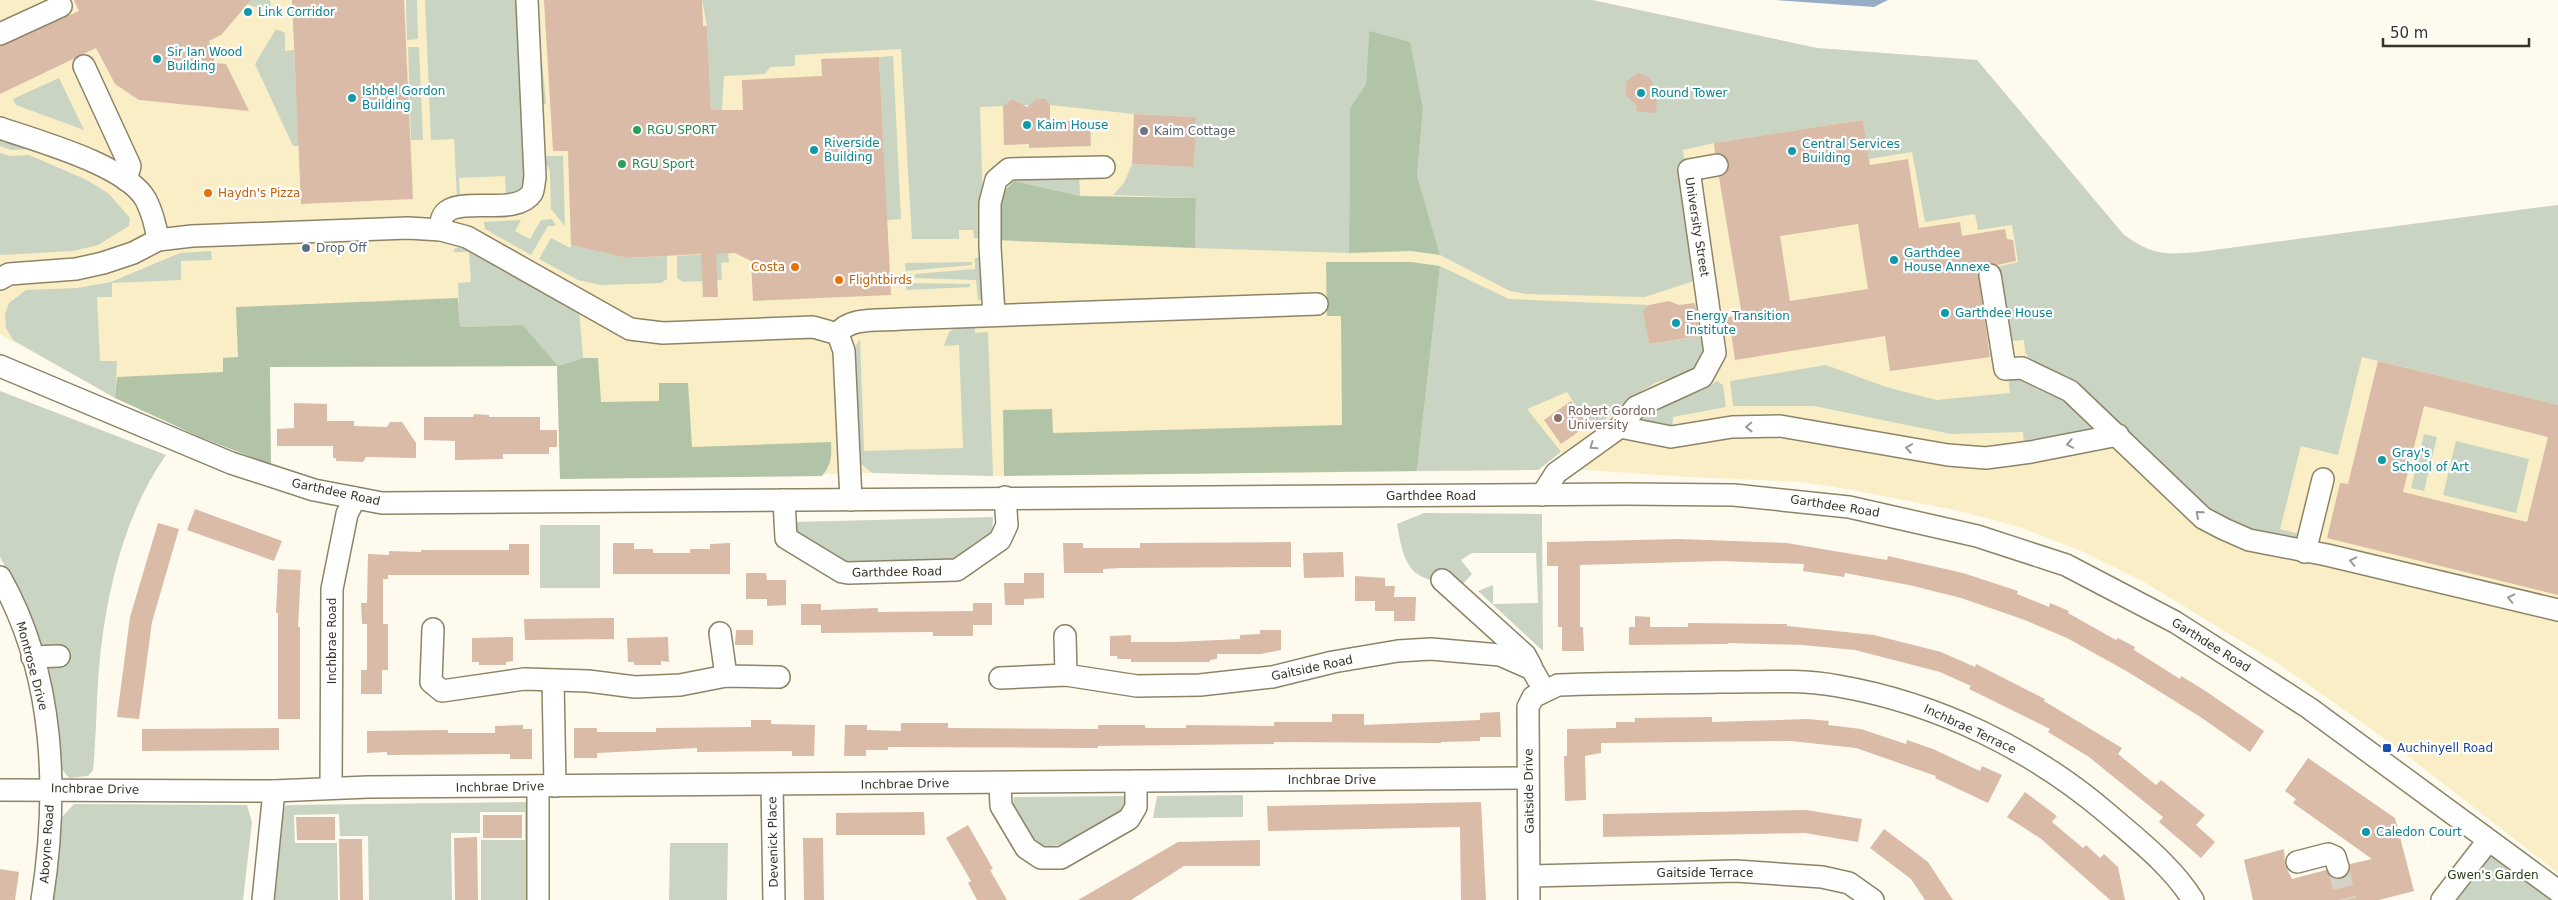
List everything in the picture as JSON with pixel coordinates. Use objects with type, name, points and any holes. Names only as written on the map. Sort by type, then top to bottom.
[{"type":"street","points":[[0,279],[9,274],[25,271],[76,269],[103,263],[158,240],[192,236],[408,228],[454,206],[522,202],[532,192],[535,178],[527,0]]},
{"type":"street","points":[[0,34],[61,6]]},
{"type":"street","points":[[84,66],[130,166],[126,180]]},
{"type":"street","points":[[0,128],[100,164],[126,180],[146,199],[158,240]]},
{"type":"street","name":"University Street","points":[[1620,428],[1636,407],[1702,377],[1715,353],[1689,170],[1717,165]]},
{"type":"street","points":[[994,315],[990,247],[990,203],[996,180],[1009,169],[1104,167]]},
{"type":"street","points":[[442,213],[475,241],[630,329],[663,333],[813,326],[838,334]]},
{"type":"street","points":[[1990,275],[2005,370],[2022,368],[2070,392],[2118,434],[2204,518],[2249,540],[2336,557],[2558,610]]},
{"type":"street","points":[[838,334],[844,328],[854,323],[994,315],[1317,304]]},
{"type":"street","points":[[838,334],[844,350],[851,500]]},
{"type":"street","name":"Garthdee Road","points":[[0,366],[231,462],[314,490],[382,503],[1626,494],[1776,498],[1849,507],[1977,536],[2050,559],[2103,583],[2175,622],[2309,708],[2558,891]]},
{"type":"street","points":[[1542,495],[1556,473],[1620,428],[1671,436],[1732,427],[1780,426],[1948,455],[1986,458],[2031,452],[2118,434]]},
{"type":"street","points":[[2305,552],[2323,479]]},
{"type":"street","name":"Garthdee Road","points":[[784,500],[786,538],[842,572],[858,572],[957,570],[1000,540],[1007,525],[1005,497]]},
{"type":"street","name":"Inchbrae Road","points":[[331,788],[332,589],[347,514],[355,498]]},
{"type":"street","name":"Montrose Drive","points":[[0,577],[16,607],[32,658],[50,743],[51,788]]},
{"type":"street","points":[[1442,580],[1525,655],[1544,690]]},
{"type":"street","points":[[433,629],[431,682],[442,691],[524,679],[635,687],[680,686],[726,676],[778,677]]},
{"type":"street","points":[[720,632],[726,676]]},
{"type":"street","points":[[1065,636],[1066,675]]},
{"type":"street","name":"Gaitside Road","points":[[1000,678],[1066,675],[1137,686],[1200,685],[1272,677],[1334,662],[1398,651],[1431,649],[1500,654],[1532,669]]},
{"type":"street","points":[[32,658],[60,656]]},
{"type":"street","points":[[538,900],[553,680]]},
{"type":"street","name":"Inchbrae Terrace","points":[[1544,690],[1558,685],[1776,682],[1837,686],[1921,706],[1949,717],[2033,759],[2084,794],[2150,850],[2176,877],[2193,900]]},
{"type":"street","name":"Gaitside Drive","points":[[1529,900],[1528,707],[1533,697],[1544,690]]},
{"type":"street","name":"Inchbrae Drive","points":[[0,790],[51,788],[274,790],[1528,778]]},
{"type":"street","points":[[1000,783],[1001,806],[1026,848],[1041,858],[1061,858],[1129,819],[1136,807],[1136,781]]},
{"type":"street","name":"Devenick Place","points":[[772,784],[774,900]]},
{"type":"street","name":"Aboyne Road","points":[[42,900],[51,788]]},
{"type":"street","points":[[263,900],[274,790]]},
{"type":"street","points":[[2442,900],[2488,841]]},
{"type":"street","points":[[2297,862],[2328,854],[2334,857],[2338,867]]},
{"type":"street","name":"Gaitside Terrace","points":[[1530,876],[1736,871],[1822,877],[1850,883],[1873,900]]},
{"type":"shaded area","name":"Robert Gordon University","points":[[0,0],[1592,0],[1817,48],[1977,60],[2124,235],[2142,247],[2165,255],[2558,205],[2558,873],[2391,743],[2279,664],[2144,582],[2079,550],[2019,527],[1960,511],[1852,490],[1802,482],[1573,469],[1561,452],[1538,470],[993,476],[872,473],[560,479],[557,366],[270,367],[200,437],[115,398],[0,334]]},
{"type":"green space","points":[[240,0],[270,0],[271,6],[254,7]]},
{"type":"green space","points":[[406,0],[417,0],[418,39],[407,40]]},
{"type":"green space","points":[[425,0],[519,0],[529,174],[521,189],[506,195],[505,176],[459,178],[460,197],[457,197],[454,139],[431,140]]},
{"type":"green space","points":[[702,0],[1592,0],[1817,48],[1977,60],[2124,235],[2143,247],[2159,252],[2199,252],[2558,205],[2558,405],[2362,357],[2338,455],[2301,446],[2280,529],[2299,534],[2297,542],[2246,529],[2218,517],[2192,499],[2121,423],[2073,384],[2031,364],[2025,351],[2024,340],[2009,341],[1997,267],[2018,262],[2012,225],[1978,230],[1975,214],[1925,222],[1912,152],[1869,159],[1863,120],[1714,143],[1683,150],[1700,279],[1645,297],[1526,294],[1510,291],[1440,255],[1417,175],[1423,109],[1369,31],[1366,84],[1350,108],[1349,253],[1195,248],[1196,198],[1113,195],[1124,183],[1132,164],[1194,167],[1196,117],[1134,114],[1050,105],[1041,99],[1032,105],[1021,105],[1012,99],[1003,106],[980,107],[984,238],[974,238],[973,230],[959,230],[959,239],[912,239],[901,49],[795,55],[795,66],[770,67],[765,74],[724,76],[722,110],[711,110],[707,26]]},
{"type":"green space","points":[[276,29],[285,33],[285,51],[294,50],[299,146],[293,146],[255,64]]},
{"type":"green space","points":[[534,29],[539,29],[546,104],[539,105]]},
{"type":"green space","points":[[1369,31],[1410,42],[1423,109],[1417,175],[1440,255],[1411,251],[1349,253],[1350,108],[1366,84]]},
{"type":"green space","points":[[408,47],[419,47],[423,140],[411,140]]},
{"type":"green space","points":[[893,56],[901,219],[887,220],[879,57]]},
{"type":"green space","points":[[59,78],[84,130],[16,105],[13,99]]},
{"type":"green space","points":[[0,137],[31,149],[11,150],[0,146]]},
{"type":"green space","points":[[0,153],[10,156],[29,155],[87,180],[109,194],[130,218],[129,226],[98,245],[73,251],[0,255]]},
{"type":"green space","points":[[542,156],[563,156],[565,226],[551,209],[550,171]]},
{"type":"green space","points":[[1079,173],[1080,196],[1014,181],[1034,174]]},
{"type":"green space","points":[[1014,181],[1080,196],[1196,198],[1195,248],[994,240],[1002,193]]},
{"type":"green space","points":[[552,219],[556,226],[548,226],[531,255],[485,229],[484,222],[521,220],[515,231],[530,239],[541,220]]},
{"type":"green space","points":[[551,238],[570,248],[571,245],[627,258],[667,256],[667,279],[661,283],[601,285],[578,280],[539,259]]},
{"type":"green space","points":[[461,247],[579,309],[583,358],[558,366],[523,325],[460,327],[458,283],[471,282],[469,252],[453,252],[455,248]]},
{"type":"green space","points":[[211,251],[212,260],[181,261],[181,280],[112,283],[112,297],[97,297],[100,361],[117,361],[115,398],[13,340],[6,328],[5,314],[9,303],[26,290],[77,288],[111,282],[180,253]]},
{"type":"green space","points":[[728,253],[729,262],[721,263],[722,280],[683,282],[677,278],[677,256]]},
{"type":"green space","points":[[985,257],[986,300],[978,300],[976,280],[915,278],[915,274],[975,269],[975,258]]},
{"type":"green space","points":[[972,262],[972,265],[906,271],[905,263]]},
{"type":"green space","points":[[1326,262],[1411,262],[1440,266],[1417,471],[1004,476],[1003,410],[1052,409],[1053,433],[1342,425],[1341,316],[1327,316]]},
{"type":"green space","points":[[1440,266],[1509,299],[1649,305],[1644,311],[1649,344],[1708,335],[1704,357],[1691,372],[1657,382],[1631,397],[1592,431],[1567,392],[1527,409],[1561,452],[1538,470],[1417,471]]},
{"type":"green space","points":[[906,283],[970,284],[970,287],[906,290]]},
{"type":"green space","points":[[458,298],[460,327],[523,325],[558,366],[583,358],[598,358],[601,402],[659,401],[659,383],[688,383],[692,447],[831,442],[829,464],[822,476],[560,479],[557,366],[270,367],[271,465],[200,437],[115,398],[117,377],[223,372],[223,358],[238,357],[236,307]]},
{"type":"green space","points":[[960,325],[975,325],[975,333],[988,332],[993,476],[872,473],[861,464],[854,349],[860,339],[864,451],[963,448],[959,345],[944,346],[949,332]]},
{"type":"green space","points":[[1826,365],[1886,387],[1936,400],[2010,393],[2008,375],[2023,378],[2065,398],[2096,427],[2024,444],[2023,432],[1951,434],[1814,406],[1733,406],[1730,381]]},
{"type":"green space","points":[[1717,381],[1723,385],[1726,407],[1673,417],[1672,431],[1643,422],[1643,411],[1704,390]]},
{"type":"green space","points":[[0,391],[166,455],[152,476],[130,523],[115,572],[104,623],[98,679],[93,770],[88,776],[69,778],[60,767],[16,588],[0,557]]},
{"type":"green space","points":[[2424,434],[2437,437],[2424,491],[2411,488]]},
{"type":"green space","points":[[2456,441],[2529,459],[2516,513],[2443,495]]},
{"type":"green space","points":[[1424,513],[1542,514],[1543,651],[1478,591],[1493,585],[1493,604],[1538,603],[1536,553],[1472,553],[1461,560],[1472,574],[1461,586],[1432,581],[1422,577],[1408,564],[1397,524]]},
{"type":"green space","points":[[993,517],[992,536],[954,565],[841,563],[796,535],[794,522]]},
{"type":"green space","points":[[540,525],[600,525],[600,588],[540,588]]},
{"type":"green space","points":[[1243,795],[1243,817],[1153,818],[1157,796]]},
{"type":"green space","points":[[1125,796],[1127,806],[1122,813],[1079,838],[1057,845],[1032,845],[1012,812],[1014,797]]},
{"type":"green space","points":[[533,802],[534,900],[481,900],[481,840],[525,840],[525,812],[480,812],[480,833],[451,833],[452,900],[369,900],[368,836],[340,836],[339,814],[294,815],[295,843],[337,843],[338,900],[273,900],[282,810],[287,805]]},
{"type":"green space","points":[[74,804],[247,805],[252,822],[243,900],[51,900],[60,819]]},
{"type":"green space","name":"Gwen's Garden","points":[[2488,841],[2558,900],[2442,900]]},
{"type":"green space","points":[[670,843],[728,843],[727,900],[669,900]]},
{"type":"water","points":[[1775,0],[1888,0],[1874,7]]},
{"type":"building","name":"Sir Ian Wood Building","points":[[74,0],[251,0],[221,35],[209,41],[215,63],[226,64],[249,111],[139,100],[115,84],[96,48],[0,94],[0,46],[79,11]]},
{"type":"building","name":"Ishbel Gordon Building","points":[[292,0],[404,0],[413,199],[301,204]]},
{"type":"building","points":[[544,0],[702,0],[703,26],[707,26],[711,110],[743,110],[742,80],[822,76],[821,59],[879,57],[891,295],[753,301],[751,261],[735,253],[716,254],[718,297],[703,297],[701,254],[627,258],[571,245],[568,151],[553,151]]},
{"type":"building","name":"Round Tower","points":[[1638,73],[1649,77],[1655,86],[1657,94],[1656,113],[1636,111],[1637,106],[1626,95],[1626,82]]},
{"type":"building","name":"Kaim House","points":[[1012,99],[1027,107],[1037,99],[1045,99],[1050,105],[1050,122],[1090,120],[1091,146],[1029,148],[1029,144],[1004,145],[1003,106]]},
{"type":"building","name":"Kaim Cottage","points":[[1134,114],[1196,117],[1194,167],[1132,164]]},
{"type":"building","name":"Garthdee House Annexe","points":[[1863,120],[1870,165],[1908,159],[1919,228],[1960,222],[1962,236],[2005,229],[2007,239],[2013,240],[2016,261],[1997,265],[1988,263],[1978,271],[1990,357],[1890,371],[1885,336],[1735,360],[1731,332],[1725,333],[1723,318],[1742,315],[1719,177],[1725,174],[1729,163],[1726,157],[1715,153],[1714,143]],"holes":[[[1858,224],[1868,289],[1790,301],[1780,236]]]},
{"type":"building","name":"Energy Transition Institute","points":[[1669,301],[1679,305],[1695,303],[1700,336],[1649,344],[1643,311],[1649,305]]},
{"type":"building","name":"Gray's School of Art","points":[[2378,361],[2558,405],[2558,595],[2327,538],[2340,483],[2348,484]],"holes":[[[2424,406],[2548,437],[2527,522],[2403,492]]]},
{"type":"building","points":[[1571,401],[1588,425],[1561,444],[1544,420]]},
{"type":"building","points":[[294,403],[327,404],[327,421],[354,421],[354,426],[387,427],[390,422],[402,422],[416,443],[416,458],[366,457],[363,462],[336,461],[336,458],[333,458],[333,446],[277,446],[277,429],[294,428]]},
{"type":"building","points":[[474,414],[489,415],[489,417],[540,417],[540,430],[557,430],[557,447],[549,447],[549,454],[503,454],[503,459],[455,460],[455,441],[424,440],[424,417],[473,417]]},
{"type":"building","points":[[195,509],[282,541],[274,561],[187,530]]},
{"type":"building","points":[[158,523],[179,529],[152,622],[139,719],[117,717],[130,617]]},
{"type":"building","points":[[1679,539],[1787,543],[1887,560],[1888,556],[1963,573],[2018,591],[2017,594],[2049,607],[2050,603],[2069,611],[2068,613],[2116,640],[2118,638],[2135,647],[2134,650],[2180,679],[2181,676],[2204,690],[2264,731],[2250,752],[2202,718],[2128,672],[2067,638],[2022,619],[1961,598],[1909,585],[1845,573],[1844,577],[1803,571],[1804,564],[1721,561],[1580,565],[1580,627],[1583,627],[1584,651],[1562,651],[1562,627],[1558,627],[1558,566],[1547,566],[1547,542]]},
{"type":"building","points":[[1291,542],[1291,567],[1122,568],[1103,569],[1103,573],[1064,573],[1063,543],[1083,543],[1083,548],[1140,548],[1140,543]]},
{"type":"building","points":[[613,543],[634,543],[634,549],[653,549],[653,553],[690,553],[690,549],[710,549],[710,544],[730,543],[730,574],[613,574]]},
{"type":"building","points":[[509,544],[529,544],[529,575],[388,575],[388,579],[383,579],[383,624],[388,624],[388,670],[382,670],[382,694],[361,694],[361,670],[367,670],[367,624],[362,624],[361,603],[367,603],[368,554],[389,555],[389,551],[421,552],[421,550],[509,550]]},
{"type":"building","points":[[1343,552],[1344,577],[1304,578],[1303,553]]},
{"type":"building","points":[[278,569],[301,570],[298,627],[300,627],[300,719],[278,719],[278,613],[276,613]]},
{"type":"building","points":[[746,573],[766,573],[767,580],[786,580],[786,605],[767,606],[767,599],[746,599]]},
{"type":"building","points":[[1024,573],[1044,573],[1044,598],[1024,599],[1024,605],[1005,605],[1004,583],[1024,583]]},
{"type":"building","points":[[1355,576],[1385,578],[1385,586],[1395,586],[1394,597],[1416,597],[1415,621],[1394,621],[1394,611],[1375,611],[1375,601],[1355,601]]},
{"type":"building","points":[[973,603],[992,603],[992,625],[973,625]]},
{"type":"building","points":[[801,604],[821,604],[821,610],[878,608],[878,612],[973,611],[973,636],[933,636],[933,632],[821,633],[821,625],[801,625]]},
{"type":"building","points":[[1635,616],[1650,617],[1650,627],[1688,627],[1688,623],[1787,624],[1787,626],[1874,635],[1941,652],[1975,667],[1976,664],[2045,699],[2044,701],[2122,748],[2118,754],[2156,785],[2161,780],[2205,815],[2196,825],[2215,842],[2201,858],[2159,822],[2163,817],[2089,757],[2048,732],[2050,729],[1969,689],[1971,686],[1940,672],[1855,650],[1802,645],[1728,643],[1629,645],[1629,627],[1635,627]]},
{"type":"building","points":[[614,618],[614,639],[525,640],[524,619]]},
{"type":"building","points":[[736,630],[753,630],[753,645],[735,645]]},
{"type":"building","points":[[1260,630],[1281,630],[1281,650],[1261,654],[1217,654],[1217,659],[1210,660],[1210,662],[1131,662],[1131,659],[1118,659],[1117,656],[1110,656],[1110,636],[1131,635],[1131,642],[1176,642],[1240,639],[1240,635],[1260,634]]},
{"type":"building","points":[[513,637],[513,661],[506,662],[506,665],[479,665],[479,662],[472,662],[472,638]]},
{"type":"building","points":[[668,637],[669,662],[661,661],[661,665],[634,665],[634,662],[628,662],[627,638]]},
{"type":"building","points":[[1500,712],[1501,737],[1480,737],[1480,741],[1441,743],[1274,742],[1274,744],[1098,746],[1098,748],[888,747],[888,750],[866,750],[866,756],[844,756],[845,725],[867,725],[867,730],[901,731],[901,723],[948,723],[948,728],[1098,729],[1098,725],[1145,725],[1145,728],[1186,728],[1186,725],[1274,726],[1274,722],[1332,722],[1332,714],[1364,714],[1364,725],[1480,720],[1480,713]]},
{"type":"building","points":[[1712,717],[1712,722],[1808,719],[1829,721],[1828,725],[1861,729],[1906,744],[1907,740],[1933,749],[1980,771],[1982,766],[2002,775],[1988,803],[1935,778],[1936,776],[1856,748],[1791,741],[1601,743],[1601,753],[1585,756],[1586,800],[1565,801],[1564,756],[1567,756],[1567,729],[1616,728],[1616,722],[1635,722],[1635,718]]},
{"type":"building","points":[[751,720],[771,720],[771,724],[815,725],[814,756],[792,756],[792,751],[697,752],[697,748],[597,753],[597,758],[574,758],[574,728],[597,728],[597,732],[656,732],[656,728],[751,727]]},
{"type":"building","points":[[523,725],[523,729],[532,729],[532,759],[510,759],[510,754],[387,755],[387,752],[367,753],[367,731],[448,730],[448,733],[495,733],[495,726]]},
{"type":"building","points":[[279,728],[279,750],[142,751],[142,729]]},
{"type":"building","name":"Caledon Court","points":[[2308,758],[2395,818],[2414,891],[2379,900],[2253,900],[2244,860],[2284,849],[2285,865],[2292,879],[2326,870],[2330,876],[2336,879],[2347,876],[2350,864],[2372,859],[2293,803],[2296,799],[2285,791]]},
{"type":"building","points":[[2025,792],[2057,816],[2052,822],[2083,848],[2086,845],[2100,858],[2104,854],[2118,867],[2125,900],[2110,900],[2040,838],[2007,817]]},
{"type":"building","points":[[1481,802],[1486,900],[1461,900],[1460,827],[1268,831],[1267,806]]},
{"type":"building","points":[[1806,810],[1862,819],[1858,842],[1805,833],[1603,837],[1603,814]]},
{"type":"building","points":[[924,812],[925,835],[836,835],[836,813]]},
{"type":"building","points":[[483,815],[522,815],[522,838],[483,838]]},
{"type":"building","points":[[296,817],[335,817],[335,840],[297,840]]},
{"type":"building","points":[[968,825],[993,869],[990,870],[1007,900],[977,900],[968,883],[971,881],[946,838]]},
{"type":"building","points":[[1884,829],[1928,862],[1953,900],[1925,900],[1911,879],[1870,848]]},
{"type":"building","points":[[477,837],[478,900],[455,900],[454,838]]},
{"type":"building","points":[[803,838],[823,838],[824,900],[804,900]]},
{"type":"building","points":[[339,839],[362,839],[363,900],[340,900]]},
{"type":"building","points":[[1260,840],[1260,866],[1184,866],[1131,900],[1078,900],[1178,842]]},
{"type":"building","points":[[0,869],[19,872],[15,900],[0,900]]},
{"type":"tunnel","points":[[2338,867],[2346,900]]},
{"type":"place","name":"Link Corridor","points":[[248,12]]},
{"type":"place","name":"Sir Ian Wood Building","points":[[157,59]]},
{"type":"place","name":"Round Tower","points":[[1641,93]]},
{"type":"place","name":"Ishbel Gordon Building","points":[[352,98]]},
{"type":"place","name":"Kaim House","points":[[1027,125]]},
{"type":"place","name":"RGU SPORT","points":[[637,130]]},
{"type":"place","name":"Kaim Cottage","points":[[1144,131]]},
{"type":"place","name":"Riverside Building","points":[[814,150]]},
{"type":"place","name":"Central Services Building","points":[[1792,151]]},
{"type":"place","name":"RGU Sport","points":[[622,164]]},
{"type":"place","name":"Haydn's Pizza","points":[[208,193]]},
{"type":"place","name":"Drop Off","points":[[306,248]]},
{"type":"place","name":"Garthdee House Annexe","points":[[1894,260]]},
{"type":"place","name":"Costa","points":[[795,267]]},
{"type":"place","name":"Flightbirds","points":[[839,280]]},
{"type":"place","name":"Garthdee House","points":[[1945,313]]},
{"type":"place","name":"Energy Transition Institute","points":[[1676,323]]},
{"type":"place","name":"Robert Gordon University","points":[[1558,418]]},
{"type":"place","name":"Gray's School of Art","points":[[2382,460]]},
{"type":"place","name":"Auchinyell Road","points":[[2387,748]]},
{"type":"place","name":"Caledon Court","points":[[2366,832]]}]
